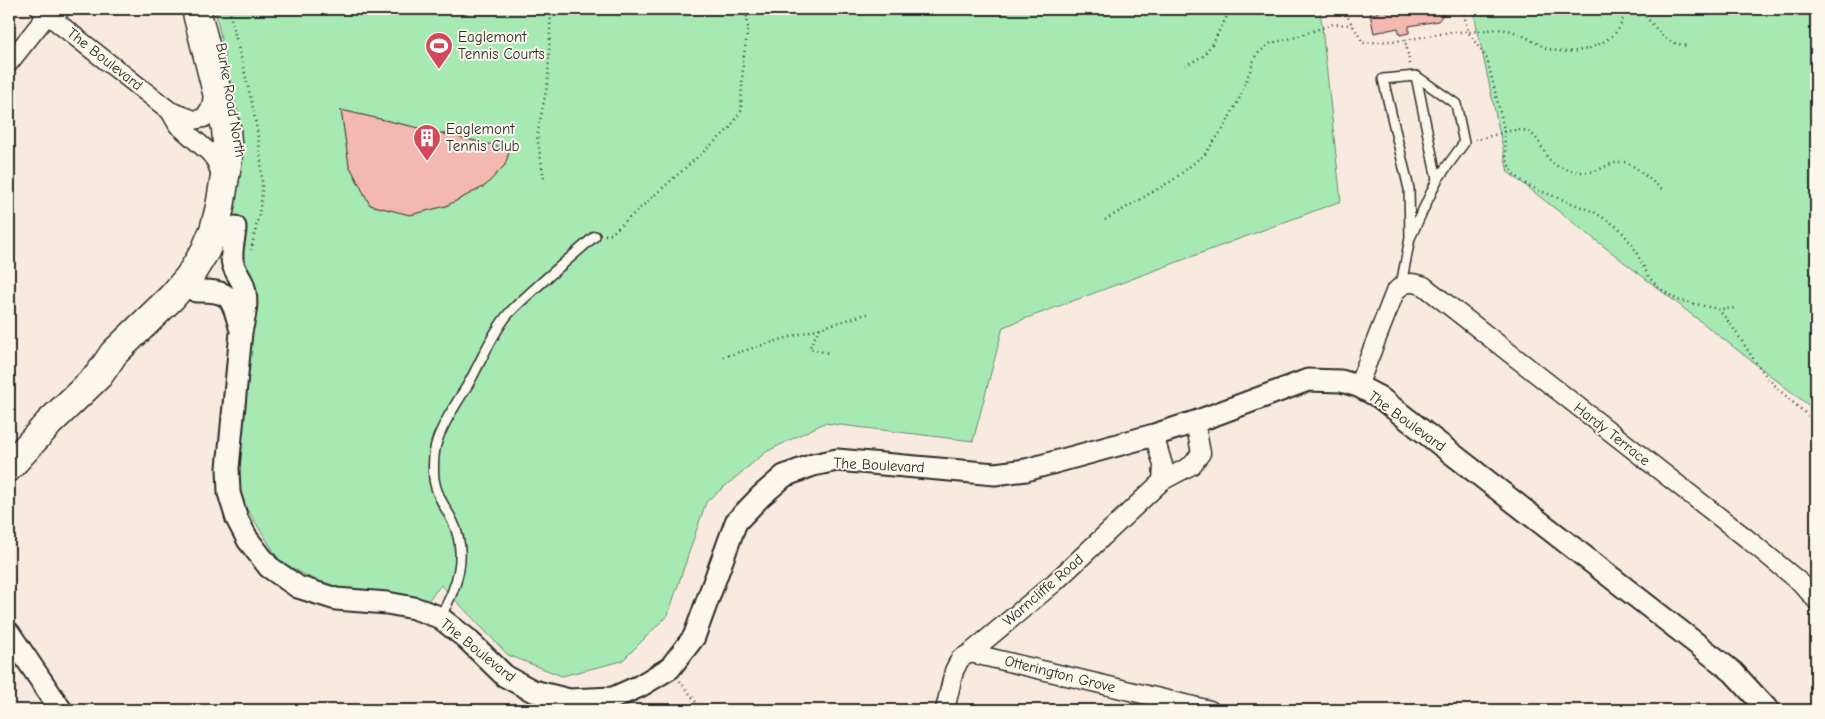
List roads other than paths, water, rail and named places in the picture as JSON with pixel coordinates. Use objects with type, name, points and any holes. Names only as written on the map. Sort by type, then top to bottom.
[{"type":"main road","name":"Burke Road North","points":[[9,467],[49,423],[99,375],[114,353],[189,277],[205,251],[214,230],[228,158],[226,128],[196,9]]},
{"type":"main road","name":"Burke Road North","points":[[99,375],[126,362],[196,290],[213,266],[235,227],[241,196],[243,155],[236,112],[213,9]]},
{"type":"street","name":"The Boulevard","points":[[52,13],[170,111],[194,120],[204,118],[213,99],[214,80]]},
{"type":"street","points":[[9,63],[52,13]]},
{"type":"street","name":"The Boulevard","points":[[170,111],[178,125],[216,160],[224,183]]},
{"type":"street","name":"The Boulevard","points":[[235,227],[232,258],[233,265],[246,295],[246,312],[241,332],[228,468],[230,493],[237,520],[248,540],[269,567],[298,587],[336,599],[387,603],[414,608],[439,618],[466,638],[505,676],[532,691],[569,700],[613,698],[640,686],[670,668],[694,637],[736,522],[784,476],[813,465],[837,460],[995,474],[1026,470],[1195,422],[1308,380],[1341,381],[1358,386],[1379,397],[1733,672],[1768,710]]},
{"type":"street","name":"Hardy Terrace","points":[[1401,286],[1409,282],[1424,286],[1750,541],[1801,583],[1816,600]]},
{"type":"street","points":[[1358,386],[1390,300],[1401,286]]},
{"type":"street","name":"The Boulevard","points":[[196,290],[210,290],[224,294],[233,303],[241,332]]},
{"type":"street","name":"Warncliffe Road","points":[[945,710],[954,671],[960,659],[1054,583],[1162,481],[1192,465],[1201,453],[1195,422]]},
{"type":"street","points":[[1154,435],[1162,465],[1162,481]]},
{"type":"street","points":[[9,632],[61,710]]},
{"type":"street","name":"Otterington Grove","points":[[970,652],[1210,710]]},
{"type":"lane","points":[[1413,72],[1437,180]]},
{"type":"lane","points":[[1401,286],[1410,238],[1410,189],[1383,79],[1413,72],[1456,104],[1464,143],[1437,180],[1410,238]]},
{"type":"lane","points":[[439,618],[452,596],[457,581],[460,561],[459,541],[453,522],[438,496],[434,481],[437,441],[446,421],[509,314],[595,236]]},
{"type":"place","name":"Eaglemont Tennis Courts","points":[[439,70]]},
{"type":"place","name":"Eaglemont Tennis Club","points":[[427,162]]}]
